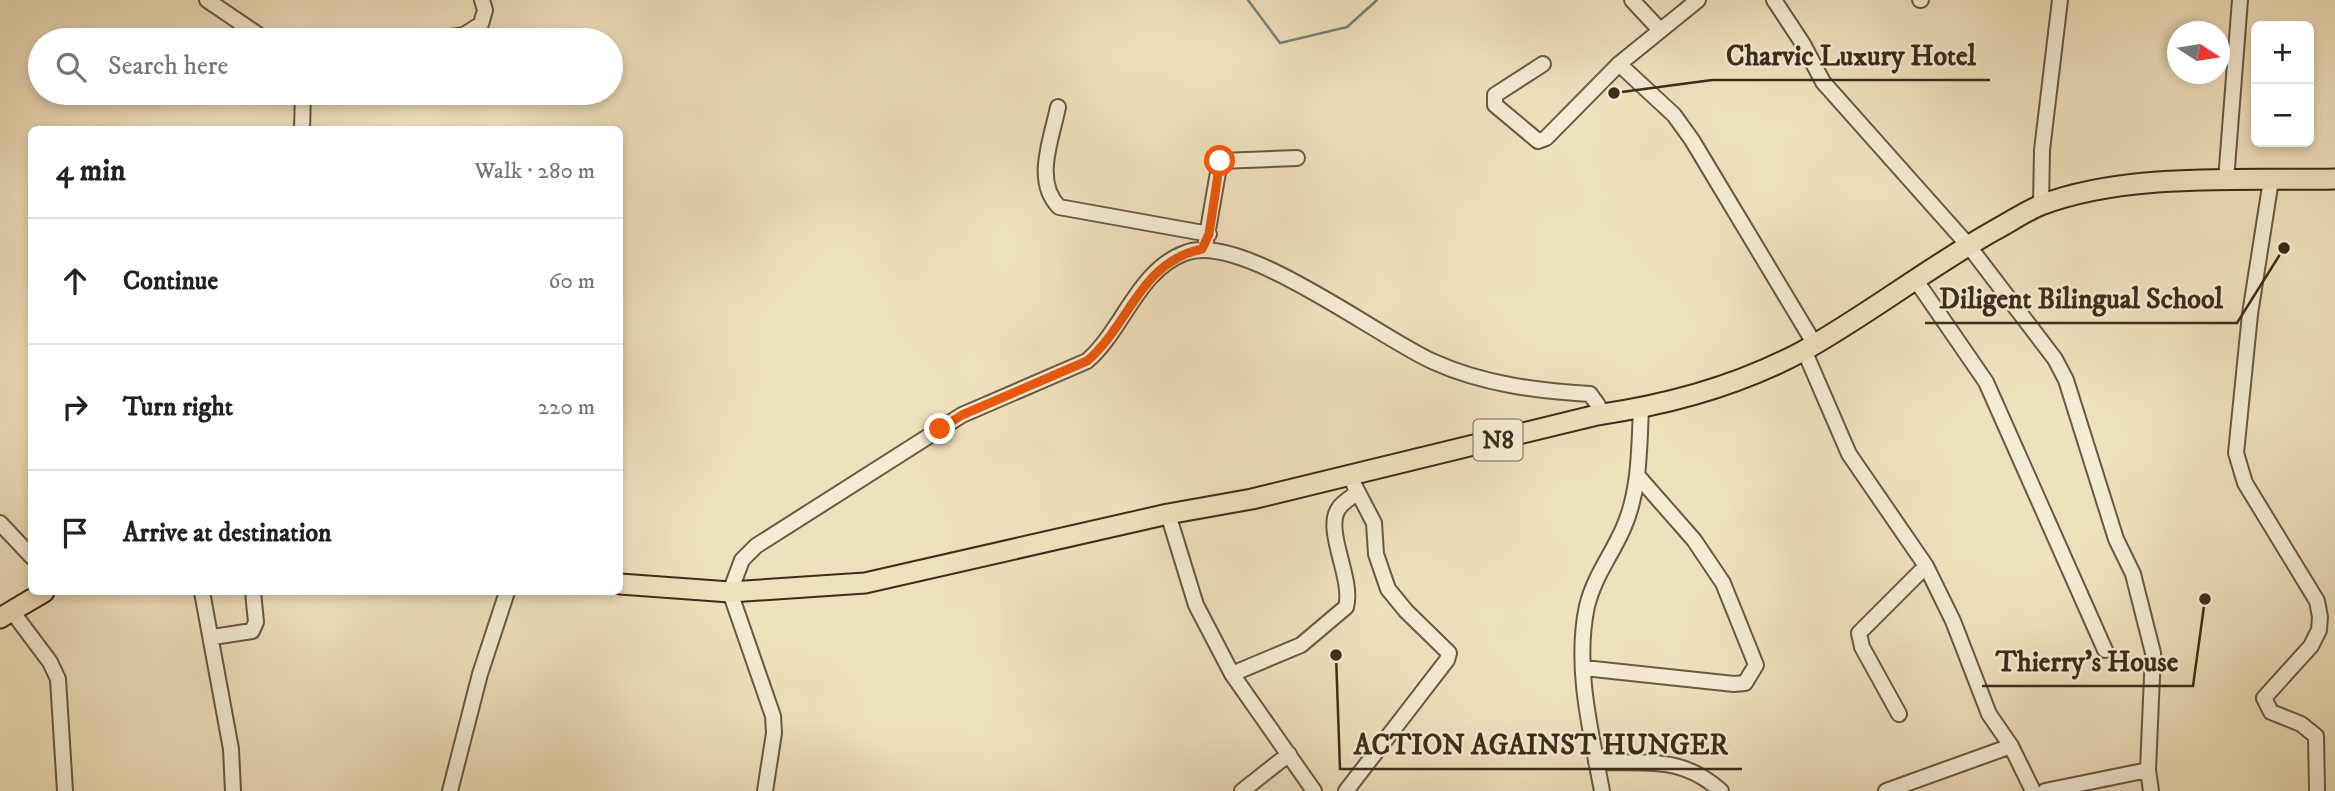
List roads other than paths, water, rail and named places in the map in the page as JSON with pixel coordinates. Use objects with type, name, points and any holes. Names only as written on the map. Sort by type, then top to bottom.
[{"type":"highway","name":"N8","points":[[623,584],[730,592],[865,583],[1168,514],[1352,484],[1597,415],[1641,409],[1735,382],[1809,346],[1969,245],[2041,205],[2108,189],[2175,180],[2335,179]]},
{"type":"highway","points":[[6,614],[39,595]]},
{"type":"street","points":[[207,0],[248,28]]},
{"type":"street","points":[[475,28],[481,24],[485,10],[482,0]]},
{"type":"street","points":[[1632,0],[1659,29]]},
{"type":"street","points":[[1543,64],[1494,99],[1495,105],[1538,141],[1546,138],[1619,64],[1698,0]]},
{"type":"street","points":[[1774,0],[1803,44],[1823,82],[1969,245],[2055,359],[2084,432],[2116,539],[2133,574],[2153,653],[2148,770],[2151,791]]},
{"type":"street","points":[[2041,205],[2042,150],[2060,0]]},
{"type":"street","points":[[2226,180],[2240,0]]},
{"type":"street","points":[[1619,64],[1674,115],[1692,140],[1809,346],[1849,453],[1926,566],[1953,621],[1989,714],[2011,746],[2033,791]]},
{"type":"street","points":[[302,126],[303,105]]},
{"type":"street","points":[[1058,107],[1044,179],[1048,192],[1059,207],[1209,234]]},
{"type":"street","points":[[1202,249],[1209,234],[1220,161],[1297,158]]},
{"type":"street","points":[[2271,180],[2250,314],[2236,453],[2245,483],[2317,601],[2319,630],[2311,646],[2269,689],[2264,698],[2271,712],[2301,724],[2316,736],[2317,791]]},
{"type":"street","points":[[765,791],[774,733],[773,716],[730,592],[742,560],[756,545],[962,415],[1087,361],[1100,349],[1162,265],[1186,252],[1202,249],[1222,251],[1300,285],[1433,362],[1507,385],[1590,394],[1598,405],[1597,415]]},
{"type":"street","points":[[1915,279],[1986,382],[2105,650]]},
{"type":"street","points":[[1602,791],[1586,713],[1586,610],[1593,582],[1623,529],[1633,500],[1641,409]]},
{"type":"street","points":[[1584,668],[1734,684],[1745,683],[1755,665],[1754,655],[1723,583],[1694,540],[1637,475]]},
{"type":"street","points":[[1232,674],[1301,645],[1346,607],[1348,591],[1334,520],[1352,484]]},
{"type":"street","points":[[1346,791],[1447,660],[1449,653],[1406,611],[1388,589],[1376,554],[1374,523],[1352,484]]},
{"type":"street","points":[[1168,514],[1196,605],[1232,674],[1314,791]]},
{"type":"street","points":[[0,523],[28,553]]},
{"type":"street","points":[[1899,714],[1862,648],[1859,633],[1926,566]]},
{"type":"street","points":[[203,595],[232,749],[233,791]]},
{"type":"street","points":[[213,638],[252,631],[256,622],[253,595]]},
{"type":"street","points":[[450,791],[481,674],[506,595]]},
{"type":"street","points":[[6,614],[50,662],[58,679],[65,791]]},
{"type":"street","points":[[1886,791],[2011,746]]},
{"type":"street","points":[[1242,791],[1289,754]]},
{"type":"street","points":[[1597,762],[1681,765],[1698,772],[1721,791]]},
{"type":"street","points":[[2045,791],[2148,770]]},
{"type":"waterway","points":[[1248,0],[1280,43],[1347,27],[1377,0]]},
{"type":"place","name":"Charvic Luxury Hotel","points":[[1614,93]]},
{"type":"place","name":"Diligent Bilingual School","points":[[2284,248]]},
{"type":"place","name":"Thierry’s House","points":[[2205,599]]},
{"type":"place","name":"ACTION AGAINST HUNGER","points":[[1336,655]]}]
